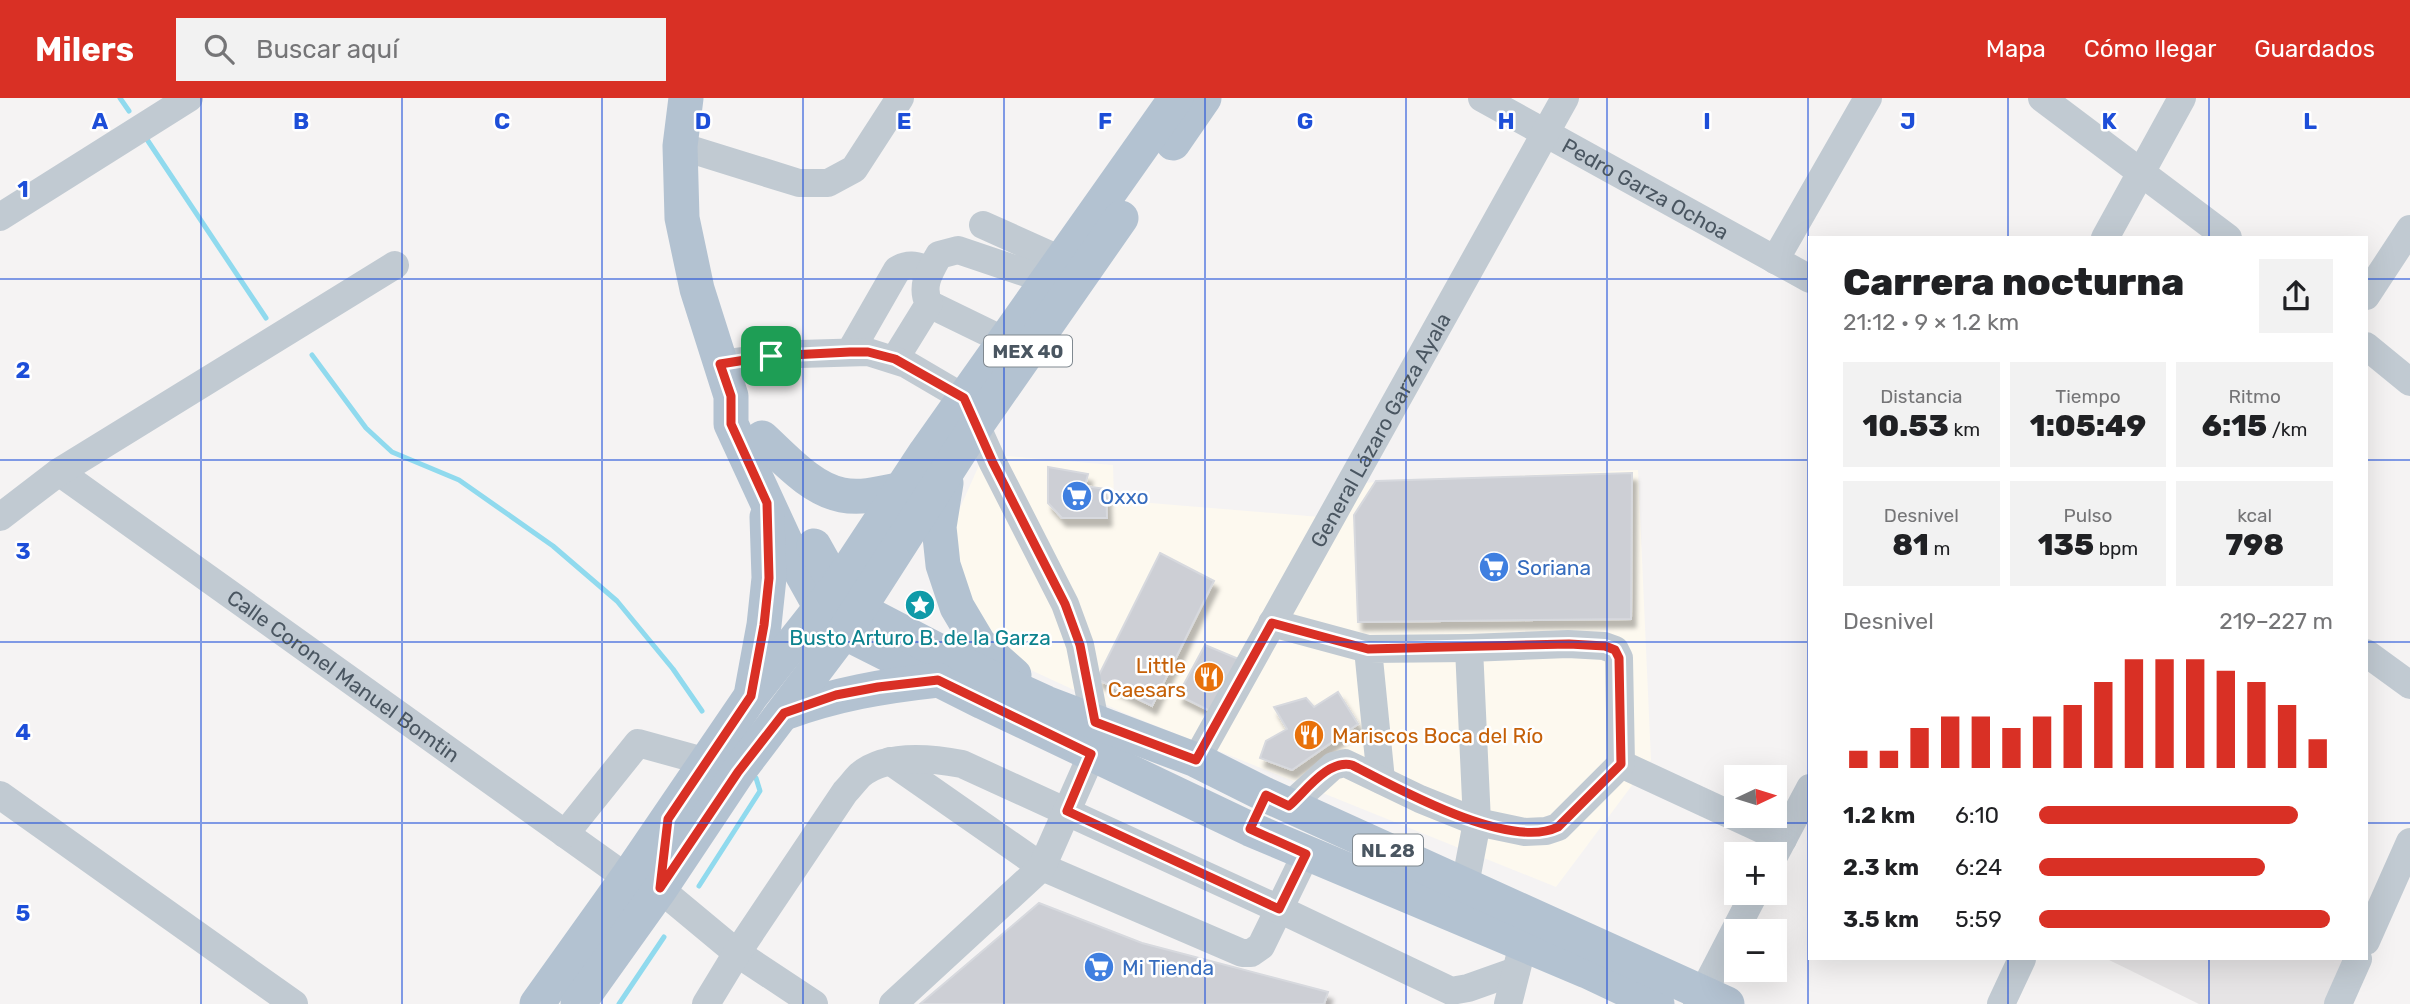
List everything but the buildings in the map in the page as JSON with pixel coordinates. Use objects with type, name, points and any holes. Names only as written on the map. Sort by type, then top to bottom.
[{"type":"main road","points":[[686,98],[680,146],[681,218],[697,289],[725,380],[731,424],[792,556],[840,609]]},
{"type":"main road","name":"MEX 40","points":[[578,1004],[643,883],[668,819],[751,696],[840,609],[948,471],[970,412],[1003,341],[1176,98]]},
{"type":"main road","name":"MEX 40","points":[[643,883],[738,772],[784,713],[903,489],[926,452],[970,412],[1204,98]]},
{"type":"main road","points":[[725,380],[762,438],[840,609]]},
{"type":"main road","points":[[762,438],[803,475],[842,495],[867,496],[903,489]]},
{"type":"main road","points":[[948,471],[939,527],[943,565],[957,607],[979,644],[1046,703]]},
{"type":"main road","points":[[751,696],[764,625],[769,578],[767,503]]},
{"type":"main road","name":"NL 28","points":[[840,609],[938,680],[1093,738],[1196,760],[1708,1000]]},
{"type":"main road","name":"NL 28","points":[[840,609],[1046,703],[1093,738],[1250,829],[1519,958],[1587,971],[1657,1004]]},
{"type":"main road","points":[[784,713],[836,695],[938,680]]},
{"type":"main road","points":[[1250,829],[1278,800]]},
{"type":"main road","points":[[537,1004],[606,907],[643,883]]},
{"type":"street","points":[[0,217],[189,98]]},
{"type":"street","points":[[680,146],[799,183],[828,183],[854,169],[900,98]]},
{"type":"street","name":"Pedro Garza Ochoa","points":[[1482,98],[1808,278]]},
{"type":"street","name":"General Lázaro Garza Ayala","points":[[1196,760],[1564,98]]},
{"type":"street","points":[[1775,260],[1868,98]]},
{"type":"street","points":[[2042,98],[2225,236]]},
{"type":"street","points":[[2106,236],[2182,98]]},
{"type":"street","points":[[983,225],[1054,270]]},
{"type":"street","points":[[2368,293],[2410,229]]},
{"type":"street","points":[[1003,341],[929,304],[924,287],[939,255],[958,250],[1054,270]]},
{"type":"street","points":[[850,352],[897,270],[914,264],[930,270]]},
{"type":"street","points":[[0,517],[60,472],[395,265]]},
{"type":"street","points":[[895,359],[929,304]]},
{"type":"street","points":[[2368,348],[2410,382]]},
{"type":"street","points":[[725,380],[771,356],[868,352],[895,359],[970,412],[1065,604],[1080,645],[1093,738],[1067,811],[1042,867],[894,1004]]},
{"type":"street","name":"Calle Coronel Manuel Bomtin","points":[[60,472],[565,834],[643,883],[737,953],[814,1004]]},
{"type":"street","points":[[1272,623],[1368,649],[1569,644],[1605,646],[1615,650],[1619,658],[1621,764],[1552,829],[1525,832],[1477,822],[1420,799],[1352,765],[1333,766],[1278,800]]},
{"type":"street","points":[[1465,885],[1477,822],[1469,648]]},
{"type":"street","points":[[1368,649],[1381,780]]},
{"type":"street","points":[[2368,654],[2410,685]]},
{"type":"street","points":[[565,834],[638,743],[707,762]]},
{"type":"street","points":[[706,1004],[845,792],[860,776],[890,761],[942,760],[962,764],[1451,991],[1468,988],[1519,958]]},
{"type":"street","points":[[890,761],[1042,867],[1242,953],[1251,953],[1261,946],[1306,854]]},
{"type":"street","points":[[1621,764],[1769,842]]},
{"type":"street","points":[[1782,842],[1808,792]]},
{"type":"street","points":[[0,794],[294,1004]]},
{"type":"street","points":[[2368,936],[2410,842]]},
{"type":"street","points":[[1708,1000],[1749,905]]},
{"type":"street","points":[[1508,1004],[1519,958]]},
{"type":"street","points":[[2001,1004],[2022,960]]},
{"type":"street","points":[[2338,1004],[2358,960]]},
{"type":"shaded area","points":[[984,454],[1113,465],[1114,500],[1320,517],[1359,483],[1638,470],[1651,760],[1556,887],[1122,712],[1022,666],[982,636],[970,605],[953,535],[960,508]]},
{"type":"shaded area","points":[[2109,960],[2358,960],[2338,1004],[2199,1004]]},
{"type":"waterway","points":[[120,98],[129,111]]},
{"type":"waterway","points":[[146,138],[266,318]]},
{"type":"waterway","points":[[312,355],[366,428],[392,452],[459,480],[553,546],[617,601],[673,669],[702,711]]},
{"type":"waterway","points":[[699,886],[760,791],[756,778]]},
{"type":"waterway","points":[[619,1004],[664,937]]},
{"type":"place","name":"Oxxo","points":[[1077,496]]},
{"type":"place","name":"Soriana","points":[[1494,567]]},
{"type":"place","name":"Busto Arturo B. de la Garza","points":[[920,605]]},
{"type":"place","name":"Little Caesars","points":[[1209,677]]},
{"type":"place","name":"Mariscos Boca del Río","points":[[1309,735]]},
{"type":"place","name":"Mi Tienda","points":[[1099,967]]},
{"type":"route","points":[[868,352],[906,363],[964,398],[993,463],[1065,604],[1080,645],[1095,722],[1196,760],[1272,623],[1368,649],[1569,644],[1605,646],[1615,650],[1619,658],[1621,764],[1558,827],[1546,831],[1525,832],[1477,822],[1420,799],[1352,765],[1345,763],[1333,766],[1289,806],[1266,795],[1250,829],[1306,854],[1279,909],[1067,811],[1091,754],[938,680],[878,687],[836,695],[784,713],[738,772],[660,888],[668,819],[751,696],[764,625],[769,578],[767,503],[731,424],[731,396],[720,364],[771,356],[868,352]]}]
